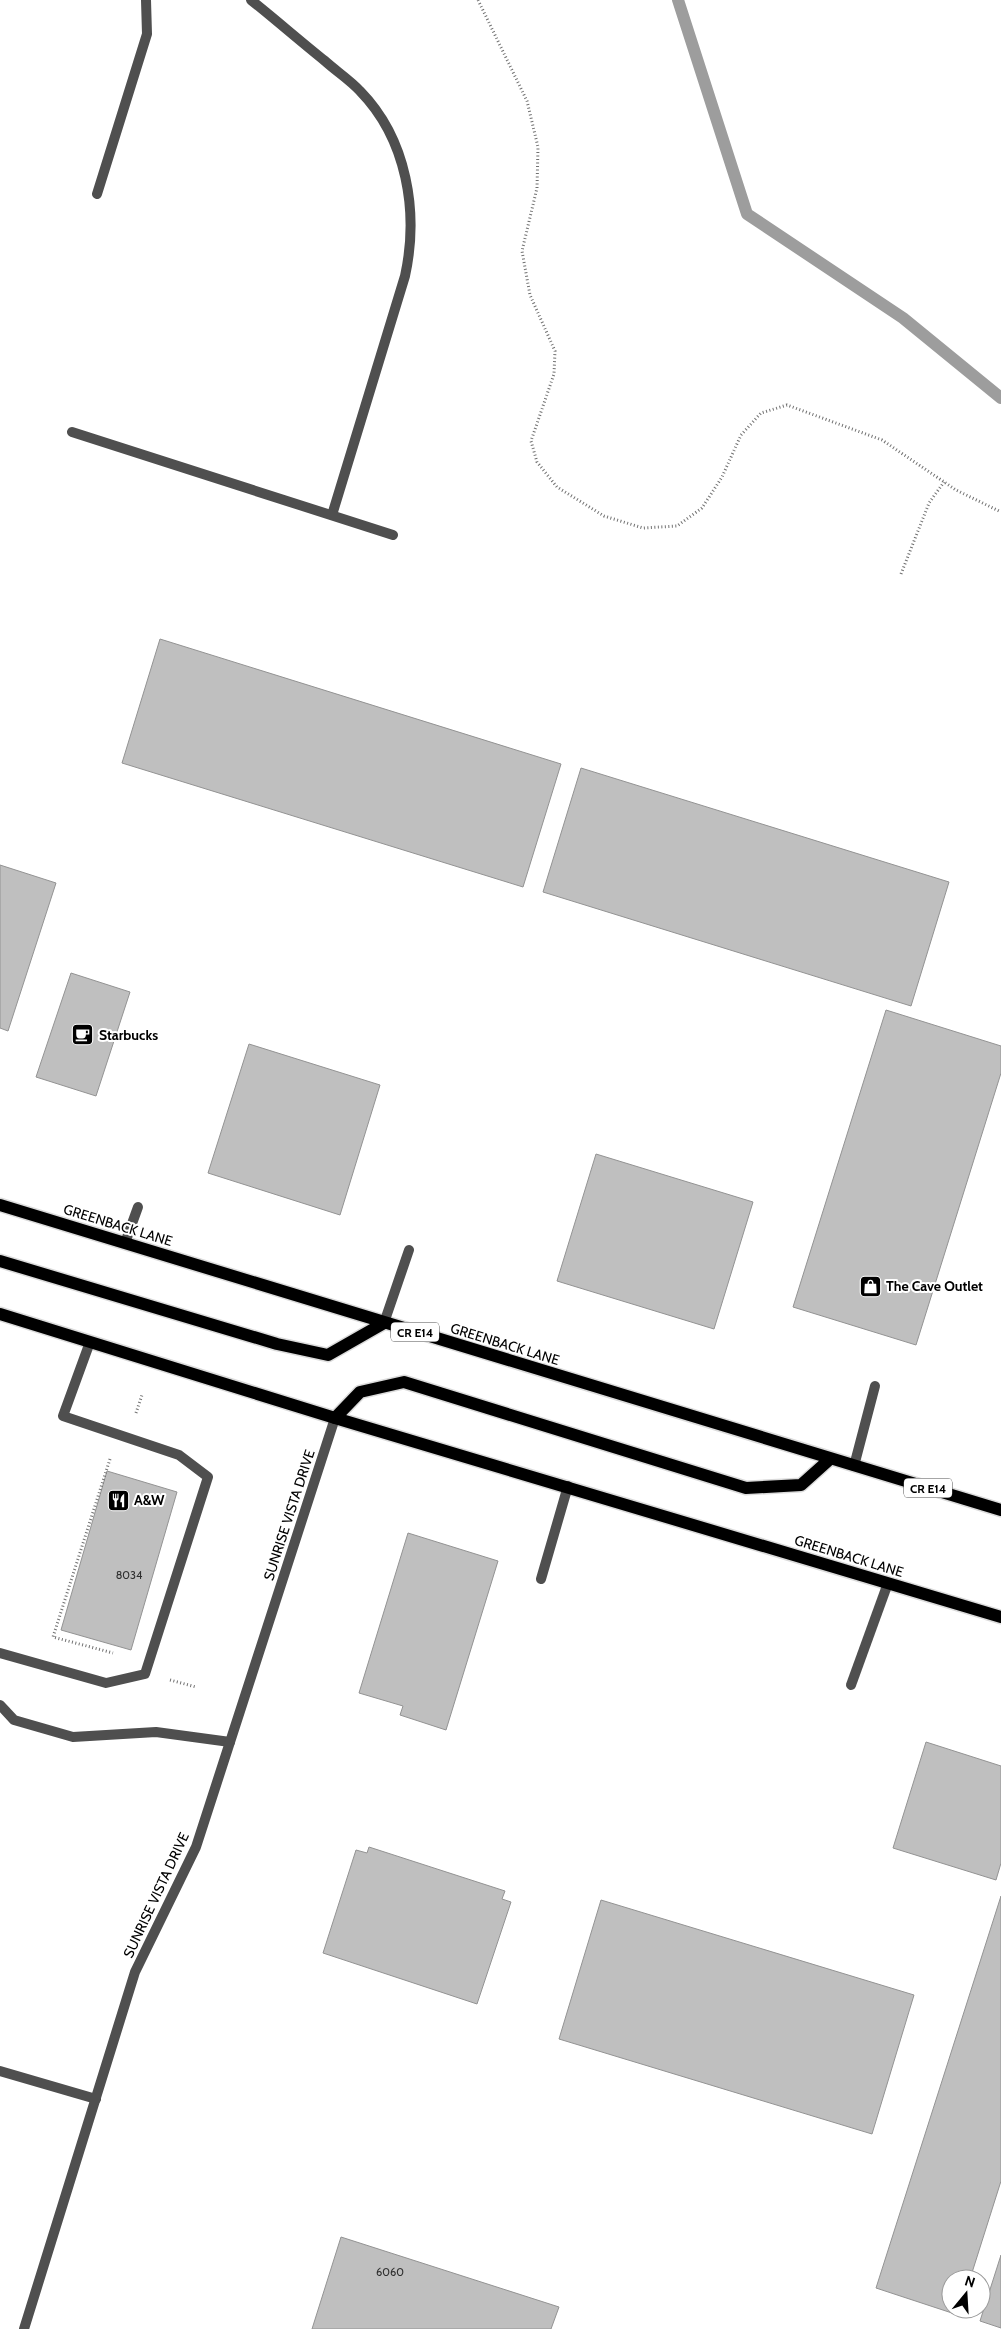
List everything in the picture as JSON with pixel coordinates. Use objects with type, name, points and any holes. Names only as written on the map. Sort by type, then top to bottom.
[{"type":"main road","name":"GREENBACK LANE","points":[[0,1205],[1001,1510]]},
{"type":"main road","points":[[0,1261],[277,1344],[328,1355],[384,1323]]},
{"type":"main road","name":"GREENBACK LANE","points":[[0,1314],[335,1418],[568,1486],[1001,1617]]},
{"type":"main road","points":[[335,1418],[360,1392],[404,1382],[746,1488],[802,1485],[830,1459]]},
{"type":"street","points":[[97,194],[147,34],[146,0]]},
{"type":"street","points":[[251,0],[360,91],[386,124],[402,162],[410,206],[411,249],[332,515]]},
{"type":"street","points":[[72,432],[393,535]]},
{"type":"street","points":[[126,1243],[138,1207]]},
{"type":"street","points":[[384,1323],[409,1250]]},
{"type":"street","points":[[0,1653],[106,1682],[145,1674],[208,1477],[179,1455],[63,1416],[90,1342]]},
{"type":"street","points":[[854,1466],[875,1386]]},
{"type":"street","name":"SUNRISE VISTA DRIVE","points":[[24,2329],[135,1972],[196,1847],[335,1418]]},
{"type":"street","points":[[541,1579],[568,1486]]},
{"type":"street","points":[[851,1685],[888,1583]]},
{"type":"street","points":[[0,1705],[14,1720],[73,1737],[156,1732],[230,1742]]},
{"type":"street","points":[[0,2070],[96,2099]]},
{"type":"path","points":[[478,0],[527,101],[538,147],[537,188],[522,252],[530,294],[555,351],[554,374],[531,441],[537,462],[557,487],[604,516],[643,528],[678,526],[702,508],[722,477],[741,435],[761,413],[787,405],[882,440],[944,482],[1001,512]]},
{"type":"path","points":[[901,574],[928,503],[944,482]]},
{"type":"path","points":[[142,1395],[132,1429],[111,1455],[53,1637],[130,1658],[158,1677],[196,1687]]},
{"type":"building","points":[[160,639],[561,764],[523,887],[122,763]]},
{"type":"building","points":[[581,768],[949,882],[911,1006],[543,892]]},
{"type":"building","points":[[0,865],[56,883],[8,1031],[0,1028]]},
{"type":"building","name":"Starbucks","points":[[71,973],[130,992],[96,1096],[36,1077]]},
{"type":"building","points":[[886,1010],[1001,1046],[1001,1073],[916,1345],[793,1307]]},
{"type":"building","points":[[249,1044],[380,1085],[340,1215],[208,1173]]},
{"type":"building","points":[[596,1154],[753,1202],[714,1329],[557,1281]]},
{"type":"building","points":[[107,1471],[177,1492],[131,1650],[61,1630]]},
{"type":"building","points":[[408,1533],[498,1561],[446,1730],[400,1715],[403,1706],[359,1693]]},
{"type":"building","points":[[926,1742],[1001,1766],[1001,1863],[996,1880],[893,1848]]},
{"type":"building","points":[[369,1847],[505,1891],[502,1899],[511,1902],[477,2004],[323,1953],[356,1850],[367,1853]]},
{"type":"building","points":[[1001,1896],[1001,2181],[973,2269],[941,2269],[941,2309],[876,2288]]},
{"type":"building","points":[[601,1900],[914,1995],[872,2134],[559,2039]]},
{"type":"building","points":[[341,2237],[559,2307],[551,2329],[312,2329]]},
{"type":"building","points":[[1001,2255],[1001,2328],[980,2321],[981,2319],[991,2319],[991,2286]]},
{"type":"waterway","points":[[678,0],[747,214],[903,318],[1001,398]]},
{"type":"place","name":"Starbucks","points":[[83,1035]]},
{"type":"place","name":"The Cave Outlet","points":[[870,1286]]},
{"type":"place","name":"A&W","points":[[118,1500]]}]
